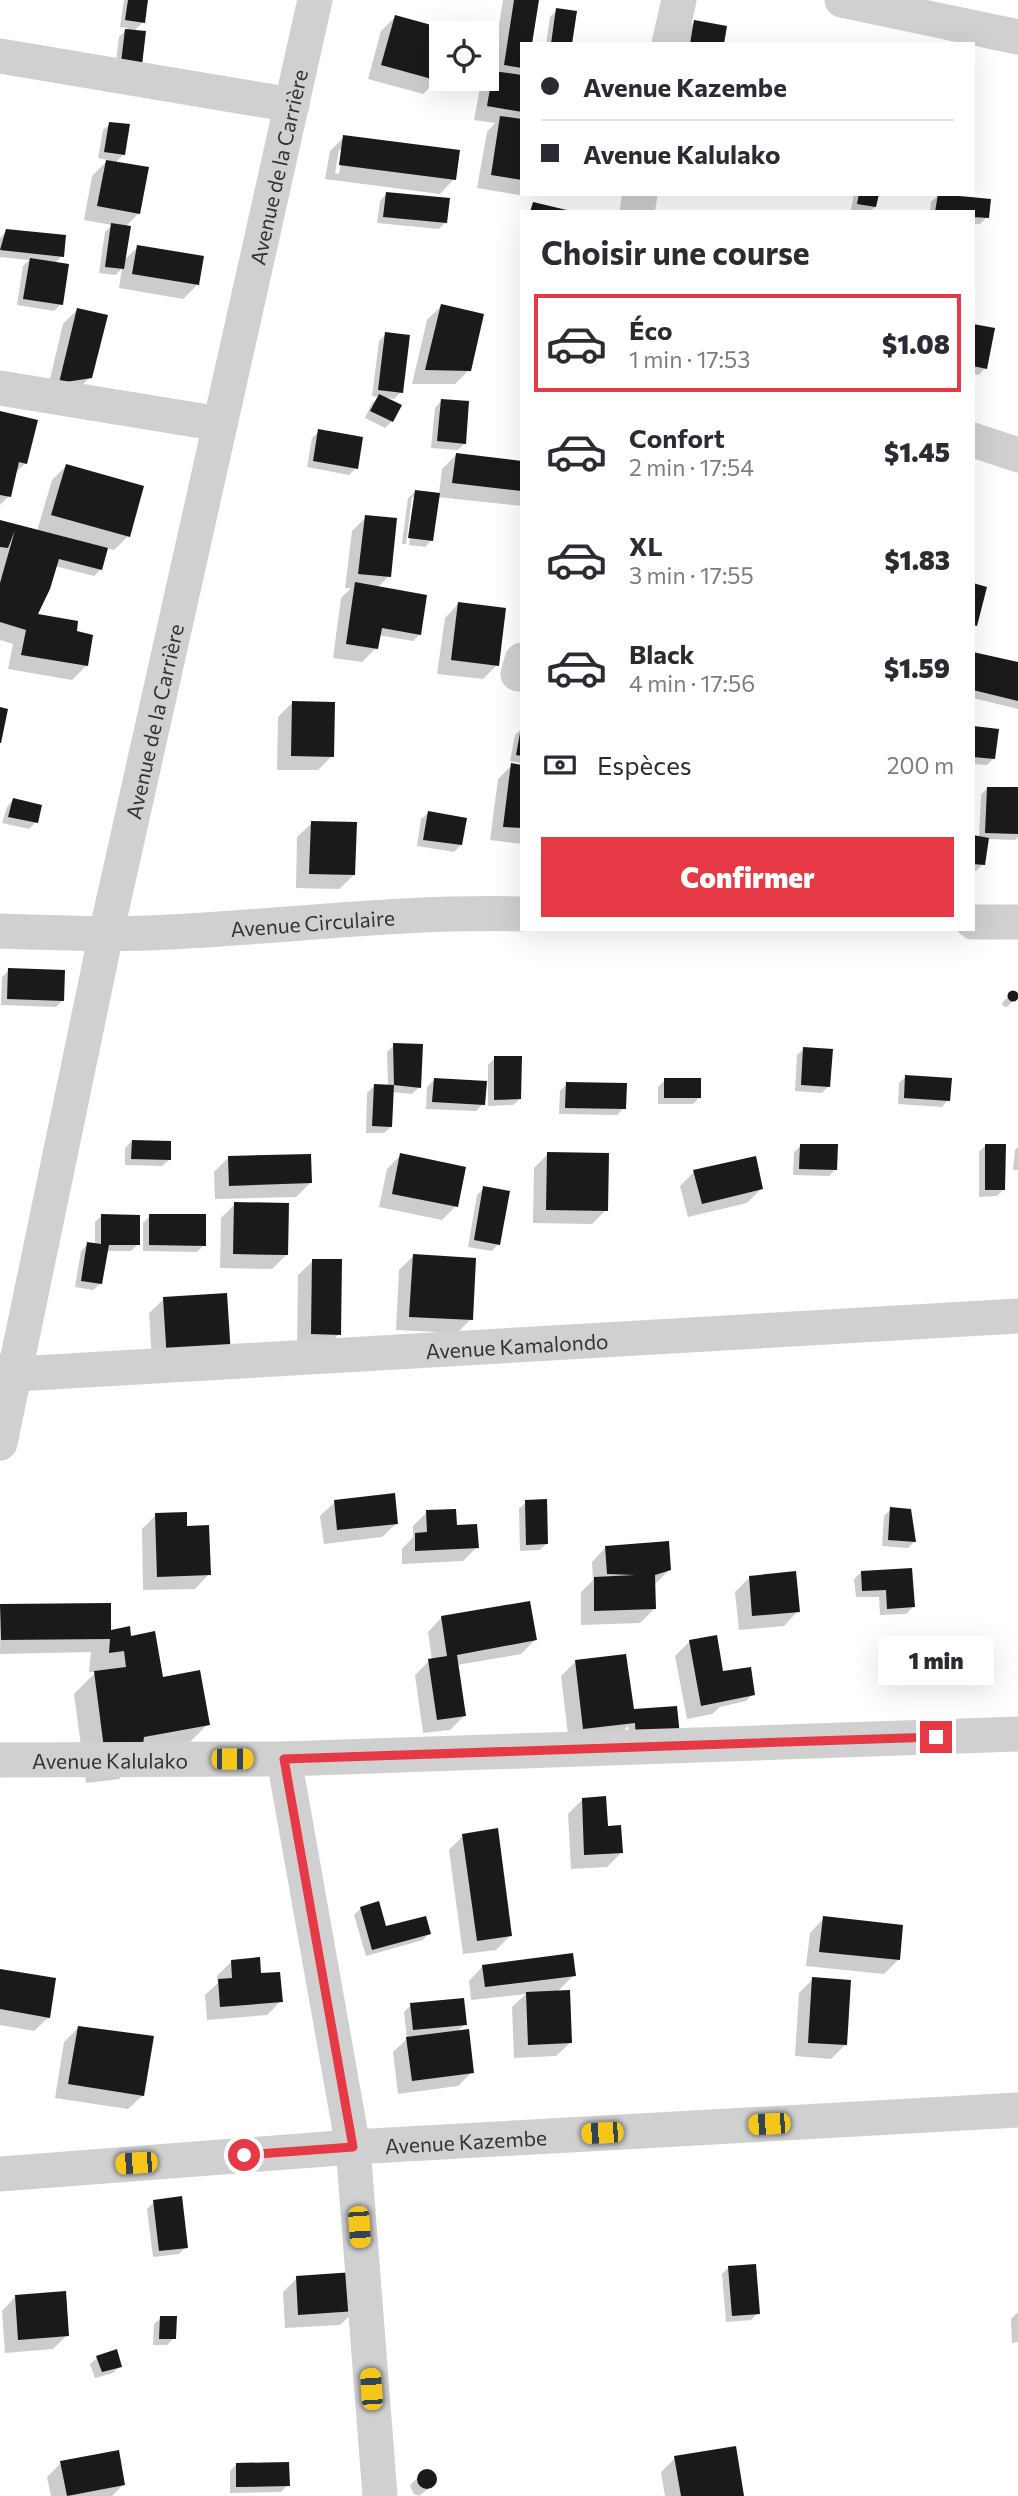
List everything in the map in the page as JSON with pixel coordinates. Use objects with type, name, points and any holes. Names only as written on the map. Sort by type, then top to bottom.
[{"type":"street","name":"Avenue de la Carrière","points":[[0,1443],[8,1373],[315,0]]},
{"type":"street","points":[[670,42],[680,0]]},
{"type":"street","points":[[842,0],[1018,37]]},
{"type":"street","points":[[0,56],[292,105]]},
{"type":"street","points":[[0,388],[220,424]]},
{"type":"street","points":[[975,441],[1018,455]]},
{"type":"street","name":"Avenue Circulaire","points":[[0,931],[106,934],[413,914],[520,914]]},
{"type":"street","points":[[975,922],[1018,922]]},
{"type":"street","name":"Avenue Kamalondo","points":[[8,1373],[1018,1316]]},
{"type":"street","name":"Avenue Kalulako","points":[[0,1760],[284,1759],[1018,1734]]},
{"type":"street","points":[[284,1759],[353,2147],[380,2496]]},
{"type":"street","name":"Avenue Kazembe","points":[[0,2174],[353,2147],[1018,2110]]},
{"type":"building","points":[[128,0],[148,0],[145,23],[125,20]]},
{"type":"building","points":[[514,0],[539,0],[532,42],[520,42],[520,68],[504,65]]},
{"type":"building","points":[[556,8],[577,11],[572,42],[551,42]]},
{"type":"building","points":[[395,15],[429,24],[429,78],[381,65]]},
{"type":"building","points":[[694,20],[727,26],[724,42],[690,42]]},
{"type":"building","points":[[125,29],[146,31],[141,74],[120,71]]},
{"type":"building","points":[[499,72],[520,75],[520,112],[487,106],[490,91],[499,91]]},
{"type":"building","points":[[500,116],[520,119],[520,180],[491,175]]},
{"type":"building","points":[[109,122],[130,124],[125,155],[104,152]]},
{"type":"building","points":[[343,135],[460,150],[456,180],[339,165]]},
{"type":"building","points":[[106,160],[149,167],[140,214],[97,206]]},
{"type":"building","points":[[386,192],[450,198],[447,223],[383,217]]},
{"type":"building","points":[[859,196],[879,196],[876,207],[857,204]]},
{"type":"building","points":[[938,196],[991,199],[989,218],[975,217],[975,210],[935,210]]},
{"type":"building","points":[[533,202],[567,210],[531,210]]},
{"type":"building","points":[[111,223],[131,226],[124,269],[105,267]]},
{"type":"building","points":[[6,229],[66,235],[64,257],[0,250]]},
{"type":"building","points":[[137,245],[204,256],[199,285],[132,274]]},
{"type":"building","points":[[30,258],[69,264],[63,305],[23,299]]},
{"type":"building","points":[[441,304],[484,314],[471,371],[425,370]]},
{"type":"building","points":[[77,308],[108,315],[92,378],[59,383]]},
{"type":"building","points":[[975,324],[995,328],[987,369],[975,366]]},
{"type":"building","points":[[385,332],[410,335],[403,393],[378,390]]},
{"type":"building","points":[[379,394],[402,405],[393,422],[370,411]]},
{"type":"building","points":[[441,399],[469,401],[466,444],[437,441]]},
{"type":"building","points":[[0,411],[38,420],[27,464],[19,462],[11,497],[0,495]]},
{"type":"building","points":[[318,429],[363,437],[358,469],[313,461]]},
{"type":"building","points":[[456,453],[520,461],[520,491],[452,483]]},
{"type":"building","points":[[66,464],[144,486],[130,537],[51,515]]},
{"type":"building","points":[[415,490],[440,493],[433,541],[408,538]]},
{"type":"building","points":[[365,515],[397,518],[391,577],[358,574]]},
{"type":"building","points":[[0,520],[108,548],[102,570],[59,559],[50,589],[38,614],[78,621],[77,631],[93,635],[88,666],[21,655],[26,630],[0,622],[0,583],[15,530],[8,548],[0,547]]},
{"type":"building","points":[[355,582],[427,595],[421,635],[382,628],[378,649],[346,644]]},
{"type":"building","points":[[975,584],[987,587],[975,626]]},
{"type":"building","points":[[458,602],[506,608],[499,666],[451,660]]},
{"type":"building","points":[[975,652],[1018,662],[1018,701],[975,690]]},
{"type":"building","points":[[292,701],[335,702],[334,757],[291,756]]},
{"type":"building","points":[[0,707],[8,709],[1,743],[0,743]]},
{"type":"building","points":[[975,726],[999,729],[995,759],[975,757]]},
{"type":"building","points":[[520,733],[520,756],[516,755]]},
{"type":"building","points":[[511,763],[520,765],[520,828],[503,827]]},
{"type":"building","points":[[987,787],[1018,787],[1018,834],[985,833]]},
{"type":"building","points":[[13,798],[42,805],[38,823],[8,817]]},
{"type":"building","points":[[428,811],[467,818],[462,845],[423,840]]},
{"type":"building","points":[[311,821],[357,822],[355,875],[309,874]]},
{"type":"building","points":[[975,835],[989,838],[985,865],[975,864]]},
{"type":"building","points":[[8,968],[65,970],[64,1001],[7,999]]},
{"type":"building","points":[[1013,991],[1017,992],[1017,1000],[1013,1001],[1009,1000],[1008,996],[1009,992]]},
{"type":"building","points":[[393,1043],[423,1044],[421,1088],[394,1085]]},
{"type":"building","points":[[803,1047],[833,1049],[830,1087],[801,1085]]},
{"type":"building","points":[[494,1056],[522,1056],[521,1099],[494,1100]]},
{"type":"building","points":[[905,1075],[952,1078],[950,1101],[904,1098]]},
{"type":"building","points":[[434,1078],[487,1081],[485,1105],[432,1102]]},
{"type":"building","points":[[664,1078],[701,1078],[701,1098],[664,1098]]},
{"type":"building","points":[[566,1082],[627,1083],[626,1109],[565,1108]]},
{"type":"building","points":[[374,1084],[394,1085],[392,1127],[372,1126]]},
{"type":"building","points":[[132,1140],[171,1141],[171,1160],[131,1159]]},
{"type":"building","points":[[800,1144],[838,1144],[837,1170],[799,1169]]},
{"type":"building","points":[[985,1144],[1006,1144],[1005,1190],[985,1190]]},
{"type":"building","points":[[547,1152],[609,1153],[608,1211],[546,1210]]},
{"type":"building","points":[[400,1153],[466,1167],[458,1207],[392,1194]]},
{"type":"building","points":[[311,1154],[312,1183],[229,1186],[228,1156]]},
{"type":"building","points":[[756,1156],[763,1189],[702,1204],[693,1170]]},
{"type":"building","points":[[483,1186],[510,1191],[500,1245],[474,1240]]},
{"type":"building","points":[[234,1202],[289,1203],[288,1255],[233,1254]]},
{"type":"building","points":[[101,1214],[140,1215],[140,1245],[109,1245],[102,1284],[81,1281],[87,1242],[101,1244]]},
{"type":"building","points":[[149,1214],[206,1214],[206,1246],[149,1245]]},
{"type":"building","points":[[413,1254],[476,1258],[473,1320],[409,1317]]},
{"type":"building","points":[[312,1259],[342,1259],[341,1335],[311,1334]]},
{"type":"building","points":[[227,1293],[231,1356],[167,1361],[163,1297]]},
{"type":"building","points":[[395,1493],[398,1524],[337,1530],[334,1500]]},
{"type":"building","points":[[547,1499],[548,1544],[526,1545],[525,1500]]},
{"type":"building","points":[[890,1507],[911,1509],[916,1542],[888,1540]]},
{"type":"building","points":[[456,1509],[457,1525],[477,1524],[479,1548],[415,1551],[415,1533],[427,1532],[426,1510]]},
{"type":"building","points":[[187,1512],[187,1526],[209,1525],[211,1575],[157,1577],[155,1513]]},
{"type":"building","points":[[669,1541],[671,1570],[655,1575],[656,1609],[594,1611],[594,1577],[635,1575],[607,1574],[605,1546]]},
{"type":"building","points":[[912,1568],[915,1607],[887,1609],[886,1590],[862,1591],[861,1571]]},
{"type":"building","points":[[796,1571],[800,1612],[752,1616],[749,1576]]},
{"type":"building","points":[[530,1601],[537,1640],[457,1655],[466,1716],[437,1720],[428,1659],[447,1656],[441,1616]]},
{"type":"building","points":[[111,1603],[111,1630],[130,1626],[131,1636],[155,1631],[163,1677],[200,1670],[210,1725],[144,1737],[141,1759],[106,1764],[94,1671],[126,1667],[124,1651],[109,1653],[110,1639],[1,1640],[0,1604]]},
{"type":"building","points":[[717,1635],[723,1671],[751,1667],[755,1695],[701,1706],[689,1640]]},
{"type":"building","points":[[626,1654],[634,1709],[677,1706],[680,1736],[636,1740],[635,1723],[583,1729],[575,1660]]},
{"type":"building","points":[[606,1796],[608,1826],[621,1825],[623,1853],[584,1855],[582,1798]]},
{"type":"building","points":[[498,1828],[512,1936],[477,1941],[462,1834]]},
{"type":"building","points":[[379,1901],[386,1926],[426,1916],[431,1934],[372,1950],[360,1907]]},
{"type":"building","points":[[823,1916],[903,1925],[900,1960],[819,1952]]},
{"type":"building","points":[[573,1953],[576,1976],[485,1987],[482,1965]]},
{"type":"building","points":[[260,1957],[261,1973],[280,1972],[283,2002],[220,2007],[218,1979],[232,1978],[231,1960]]},
{"type":"building","points":[[0,1969],[56,1978],[50,2018],[0,2009]]},
{"type":"building","points":[[812,1977],[851,1980],[847,2045],[808,2043]]},
{"type":"building","points":[[570,1990],[572,2043],[528,2045],[526,1992]]},
{"type":"building","points":[[464,1998],[467,2025],[413,2030],[410,2003]]},
{"type":"building","points":[[78,2026],[154,2036],[144,2096],[68,2084]]},
{"type":"building","points":[[469,2029],[474,2073],[412,2081],[406,2037]]},
{"type":"building","points":[[182,2196],[188,2248],[159,2251],[153,2200]]},
{"type":"building","points":[[756,2264],[760,2314],[732,2316],[728,2266]]},
{"type":"building","points":[[354,2272],[356,2311],[298,2315],[296,2276]]},
{"type":"building","points":[[66,2291],[69,2336],[18,2340],[15,2295]]},
{"type":"building","points":[[160,2316],[177,2316],[176,2339],[159,2339]]},
{"type":"building","points":[[117,2349],[122,2367],[102,2372],[96,2356]]},
{"type":"building","points":[[736,2446],[744,2496],[681,2496],[674,2456]]},
{"type":"building","points":[[119,2450],[125,2485],[67,2496],[60,2461]]},
{"type":"building","points":[[289,2462],[290,2486],[236,2487],[236,2463]]},
{"type":"building","points":[[427,2469],[434,2472],[437,2479],[434,2486],[427,2489],[420,2486],[417,2479],[420,2472]]},
{"type":"route","points":[[244,2155],[353,2147],[284,1759],[936,1737]]}]
